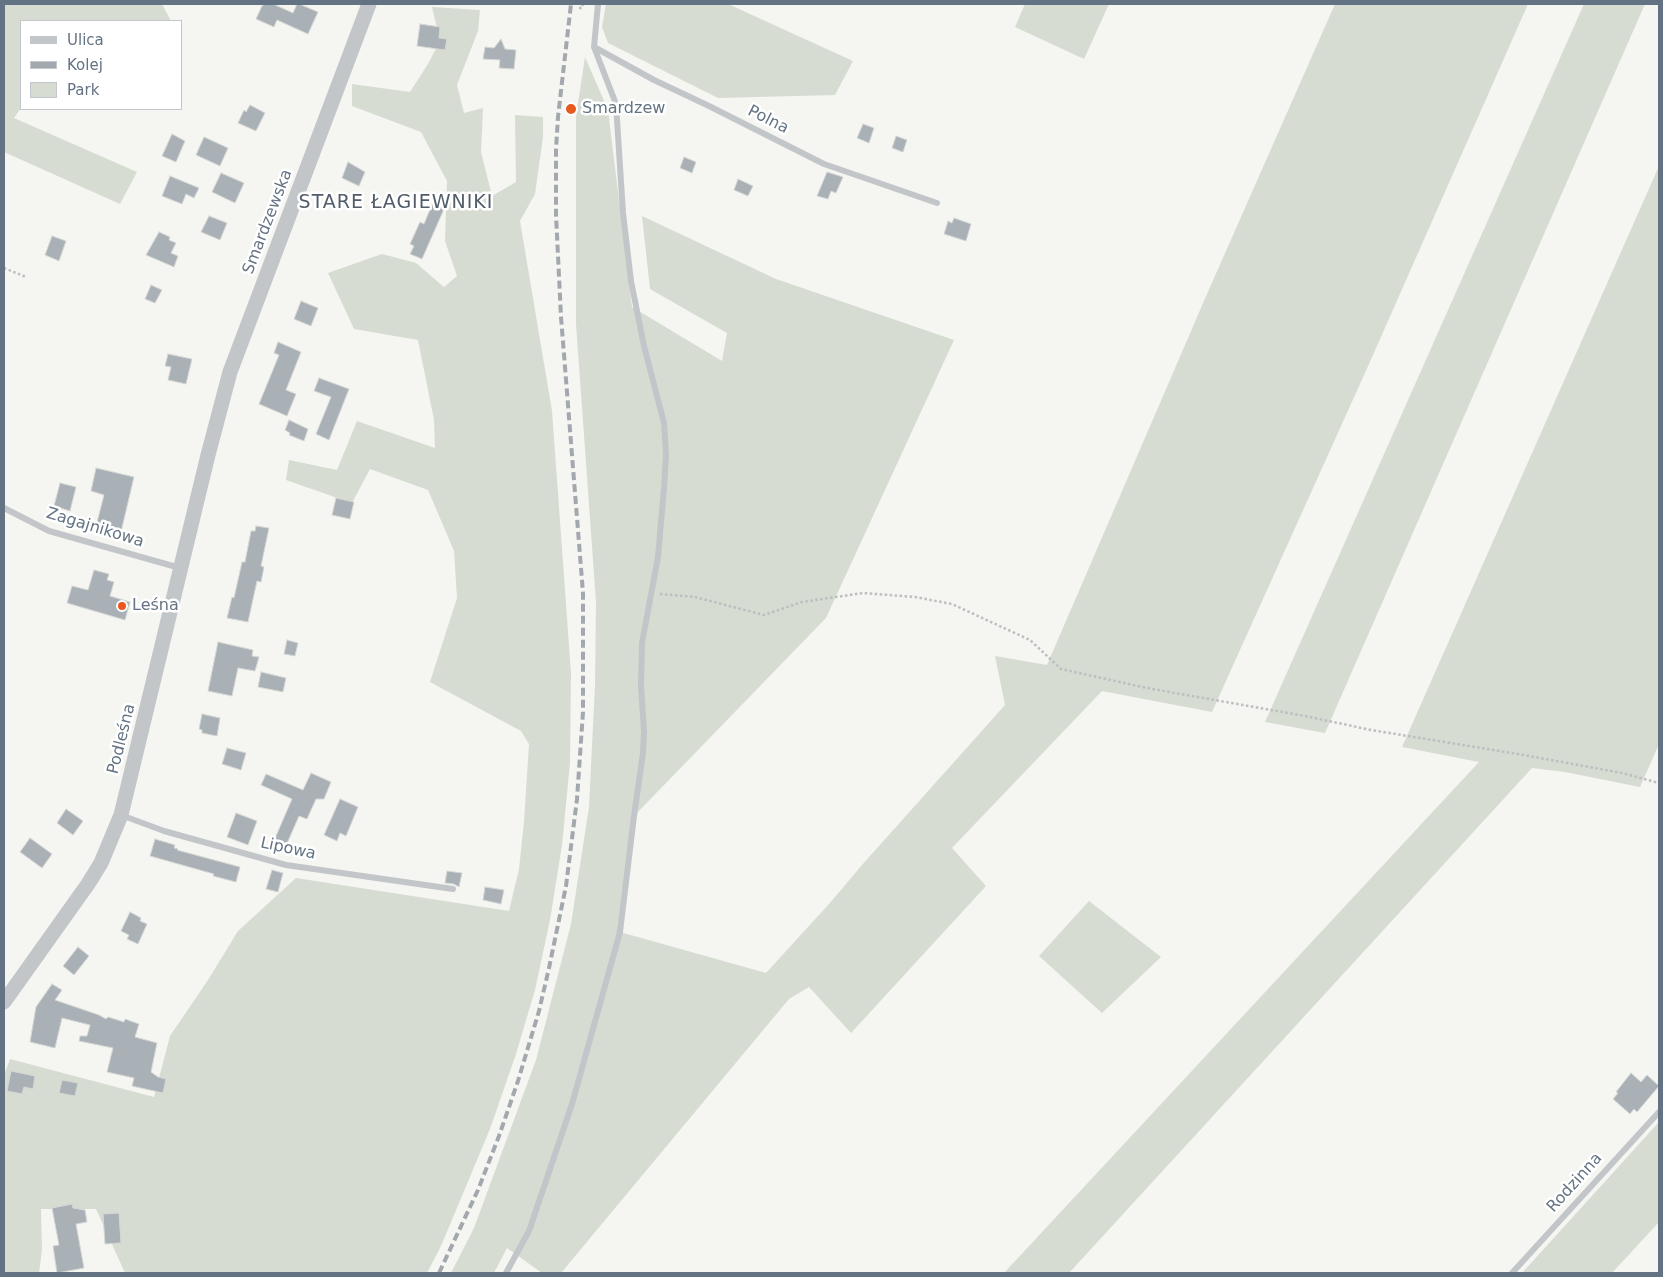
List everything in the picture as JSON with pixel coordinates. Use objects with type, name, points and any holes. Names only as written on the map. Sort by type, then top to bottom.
[{"type":"street","name":"Smardzewska","points":[[208,455],[230,372],[369,4]]},
{"type":"street","name":"Podleśna","points":[[4,1002],[88,884],[101,863],[121,815],[208,455]]},
{"type":"lane","points":[[506,1273],[529,1231],[563,1131],[620,932],[643,753],[642,643],[658,557],[664,488],[666,455],[664,423],[644,346],[631,280],[623,213],[616,104],[594,47],[598,4]]},
{"type":"lane","name":"Polna","points":[[594,47],[654,80],[824,164],[937,203]]},
{"type":"lane","name":"Zagajnikowa","points":[[4,508],[49,531],[181,568]]},
{"type":"lane","name":"Lipowa","points":[[121,815],[164,831],[286,865],[453,889]]},
{"type":"lane","name":"Rodzinna","points":[[1512,1273],[1659,1112]]},
{"type":"path","points":[[578,8],[582,8],[583,4]]},
{"type":"path","points":[[4,268],[26,277]]},
{"type":"path","points":[[651,594],[695,596],[764,615],[802,602],[863,593],[915,597],[952,604],[1030,640],[1061,669],[1147,688],[1305,716],[1371,730],[1518,754],[1659,783]]},
{"type":"green space","points":[[4,4],[162,4],[170,20],[20,20],[20,109],[14,118],[137,172],[120,204],[4,152]]},
{"type":"green space","points":[[606,4],[728,4],[853,61],[835,95],[718,98],[608,43],[602,27]]},
{"type":"green space","points":[[1025,4],[1109,4],[1084,59],[1015,27]]},
{"type":"green space","points":[[1335,4],[1528,4],[1369,364],[1212,712],[1102,691],[952,848],[986,886],[851,1033],[809,987],[789,999],[561,1273],[542,1273],[507,1248],[494,1273],[451,1273],[474,1228],[536,1060],[571,924],[589,807],[595,685],[596,602],[576,324],[576,117],[585,57],[608,110],[632,307],[722,361],[727,333],[650,289],[642,216],[776,279],[954,340],[826,618],[634,816],[620,932],[766,973],[1005,705],[995,656],[1047,665],[1207,294]]},
{"type":"green space","points":[[1584,4],[1645,4],[1325,733],[1265,722]]},
{"type":"green space","points":[[432,7],[480,10],[478,31],[457,85],[464,113],[483,108],[481,152],[492,196],[516,182],[515,115],[543,117],[543,137],[535,194],[520,221],[552,411],[571,673],[570,763],[562,845],[550,920],[535,990],[516,1054],[490,1129],[441,1246],[427,1273],[125,1273],[96,1209],[41,1209],[42,1250],[39,1273],[4,1273],[4,1075],[10,1059],[154,1097],[170,1036],[238,931],[296,878],[509,911],[519,869],[529,744],[521,731],[430,682],[457,598],[454,551],[428,490],[370,469],[352,503],[286,480],[289,460],[337,470],[357,421],[435,448],[434,420],[418,340],[354,329],[328,273],[382,254],[416,263],[444,287],[457,276],[445,241],[447,181],[421,132],[352,106],[352,84],[410,92],[440,41]]},
{"type":"green space","points":[[1659,166],[1659,744],[1640,787],[1565,772],[1532,768],[1069,1273],[1004,1273],[1479,762],[1402,747]]},
{"type":"green space","points":[[1089,901],[1161,957],[1102,1013],[1039,956]]},
{"type":"green space","points":[[1659,1122],[1659,1222],[1612,1273],[1522,1273]]},
{"type":"building","points":[[273,4],[293,13],[297,4],[299,4],[318,12],[308,34],[277,20],[274,27],[256,19],[262,6]]},
{"type":"building","points":[[420,24],[440,27],[439,38],[447,39],[445,50],[417,46]]},
{"type":"building","points":[[501,39],[505,49],[516,50],[514,69],[499,68],[500,60],[483,59],[485,47],[494,48]]},
{"type":"building","points":[[250,105],[265,113],[256,131],[238,123],[244,110],[246,112]]},
{"type":"building","points":[[863,124],[874,128],[869,143],[857,138]]},
{"type":"building","points":[[172,134],[185,141],[176,162],[162,156]]},
{"type":"building","points":[[896,136],[907,140],[903,152],[892,148]]},
{"type":"building","points":[[204,137],[228,148],[220,166],[196,155]]},
{"type":"building","points":[[684,157],[696,162],[692,173],[680,168]]},
{"type":"building","points":[[348,162],[365,172],[359,186],[342,178]]},
{"type":"building","points":[[827,172],[843,177],[836,193],[831,191],[828,199],[817,196]]},
{"type":"building","points":[[221,173],[244,183],[235,203],[212,192]]},
{"type":"building","points":[[170,176],[199,188],[194,198],[186,194],[182,204],[162,196]]},
{"type":"building","points":[[738,179],[753,186],[748,196],[734,190]]},
{"type":"building","points":[[436,195],[448,200],[422,259],[410,254],[414,246],[410,244],[420,222],[424,224]]},
{"type":"building","points":[[209,216],[227,223],[220,240],[201,232]]},
{"type":"building","points":[[954,218],[971,224],[966,241],[944,234],[948,221],[952,223]]},
{"type":"building","points":[[159,232],[170,237],[169,240],[176,243],[171,253],[178,256],[174,267],[146,255]]},
{"type":"building","points":[[52,236],[66,241],[59,261],[45,255]]},
{"type":"building","points":[[151,285],[162,290],[155,303],[145,299]]},
{"type":"building","points":[[301,301],[318,308],[311,326],[294,319]]},
{"type":"building","points":[[278,342],[301,352],[286,390],[296,394],[287,416],[259,404],[279,355],[274,353]]},
{"type":"building","points":[[168,354],[192,359],[186,384],[168,380],[171,367],[165,366]]},
{"type":"building","points":[[319,378],[349,389],[329,440],[316,434],[331,397],[314,391]]},
{"type":"building","points":[[289,420],[308,429],[304,441],[289,435],[290,433],[285,430]]},
{"type":"building","points":[[96,468],[134,477],[120,536],[95,530],[104,495],[91,491]]},
{"type":"building","points":[[60,483],[76,487],[70,511],[54,506]]},
{"type":"building","points":[[336,498],[354,502],[350,519],[332,515]]},
{"type":"building","points":[[256,526],[269,528],[261,566],[264,567],[261,582],[257,581],[248,622],[227,618],[232,597],[234,598],[242,562],[245,562],[251,531],[255,531]]},
{"type":"building","points":[[94,570],[109,574],[107,580],[114,582],[110,596],[130,602],[125,620],[67,603],[72,586],[88,590]]},
{"type":"building","points":[[287,640],[298,643],[295,656],[284,654]]},
{"type":"building","points":[[218,642],[253,650],[252,656],[259,657],[255,671],[238,668],[232,696],[208,691]]},
{"type":"building","points":[[261,672],[286,678],[283,692],[258,687]]},
{"type":"building","points":[[202,714],[220,718],[217,736],[202,733],[202,730],[199,729]]},
{"type":"building","points":[[227,748],[246,753],[241,770],[222,764]]},
{"type":"building","points":[[311,773],[331,782],[324,799],[316,799],[307,819],[299,816],[285,848],[273,843],[292,799],[261,785],[266,774],[303,790]]},
{"type":"building","points":[[340,799],[358,807],[346,836],[340,833],[337,841],[324,835]]},
{"type":"building","points":[[66,809],[83,821],[73,835],[57,823]]},
{"type":"building","points":[[236,813],[257,821],[248,845],[227,837]]},
{"type":"building","points":[[30,838],[52,854],[42,868],[20,852]]},
{"type":"building","points":[[155,839],[175,845],[174,848],[177,850],[240,867],[236,882],[150,856]]},
{"type":"building","points":[[272,870],[283,873],[278,892],[266,889]]},
{"type":"building","points":[[447,871],[462,873],[459,887],[454,884],[445,883]]},
{"type":"building","points":[[485,887],[504,890],[501,904],[483,900]]},
{"type":"building","points":[[130,912],[141,918],[140,921],[147,924],[138,944],[127,939],[129,935],[121,931]]},
{"type":"building","points":[[78,947],[89,956],[74,975],[63,966]]},
{"type":"building","points":[[52,984],[62,990],[55,1000],[106,1019],[108,1017],[124,1022],[125,1019],[139,1024],[135,1037],[157,1043],[151,1072],[158,1077],[166,1079],[163,1093],[132,1086],[134,1078],[107,1072],[113,1048],[79,1041],[80,1036],[87,1036],[90,1025],[62,1018],[55,1048],[30,1042],[36,1007]]},
{"type":"building","points":[[11,1071],[35,1076],[33,1089],[24,1087],[22,1094],[7,1091]]},
{"type":"building","points":[[1631,1073],[1641,1082],[1647,1075],[1659,1086],[1637,1112],[1634,1109],[1630,1114],[1613,1099],[1618,1093],[1616,1092]]},
{"type":"building","points":[[62,1080],[78,1083],[75,1096],[59,1093]]},
{"type":"building","points":[[72,1204],[73,1208],[85,1210],[87,1222],[76,1224],[84,1268],[57,1273],[53,1246],[59,1245],[52,1208]]},
{"type":"building","points":[[119,1213],[121,1243],[105,1244],[103,1214]]},
{"type":"railway","points":[[439,1273],[478,1190],[499,1136],[539,1011],[566,886],[577,799],[583,712],[583,593],[561,317],[556,215],[558,117],[571,4]]},
{"type":"place","name":"Smardzew","points":[[571,109]]},
{"type":"place","name":"Leśna","points":[[122,606]]},
{"type":"district","name":"STARE ŁAGIEWNIKI","points":[[396,203]]}]
